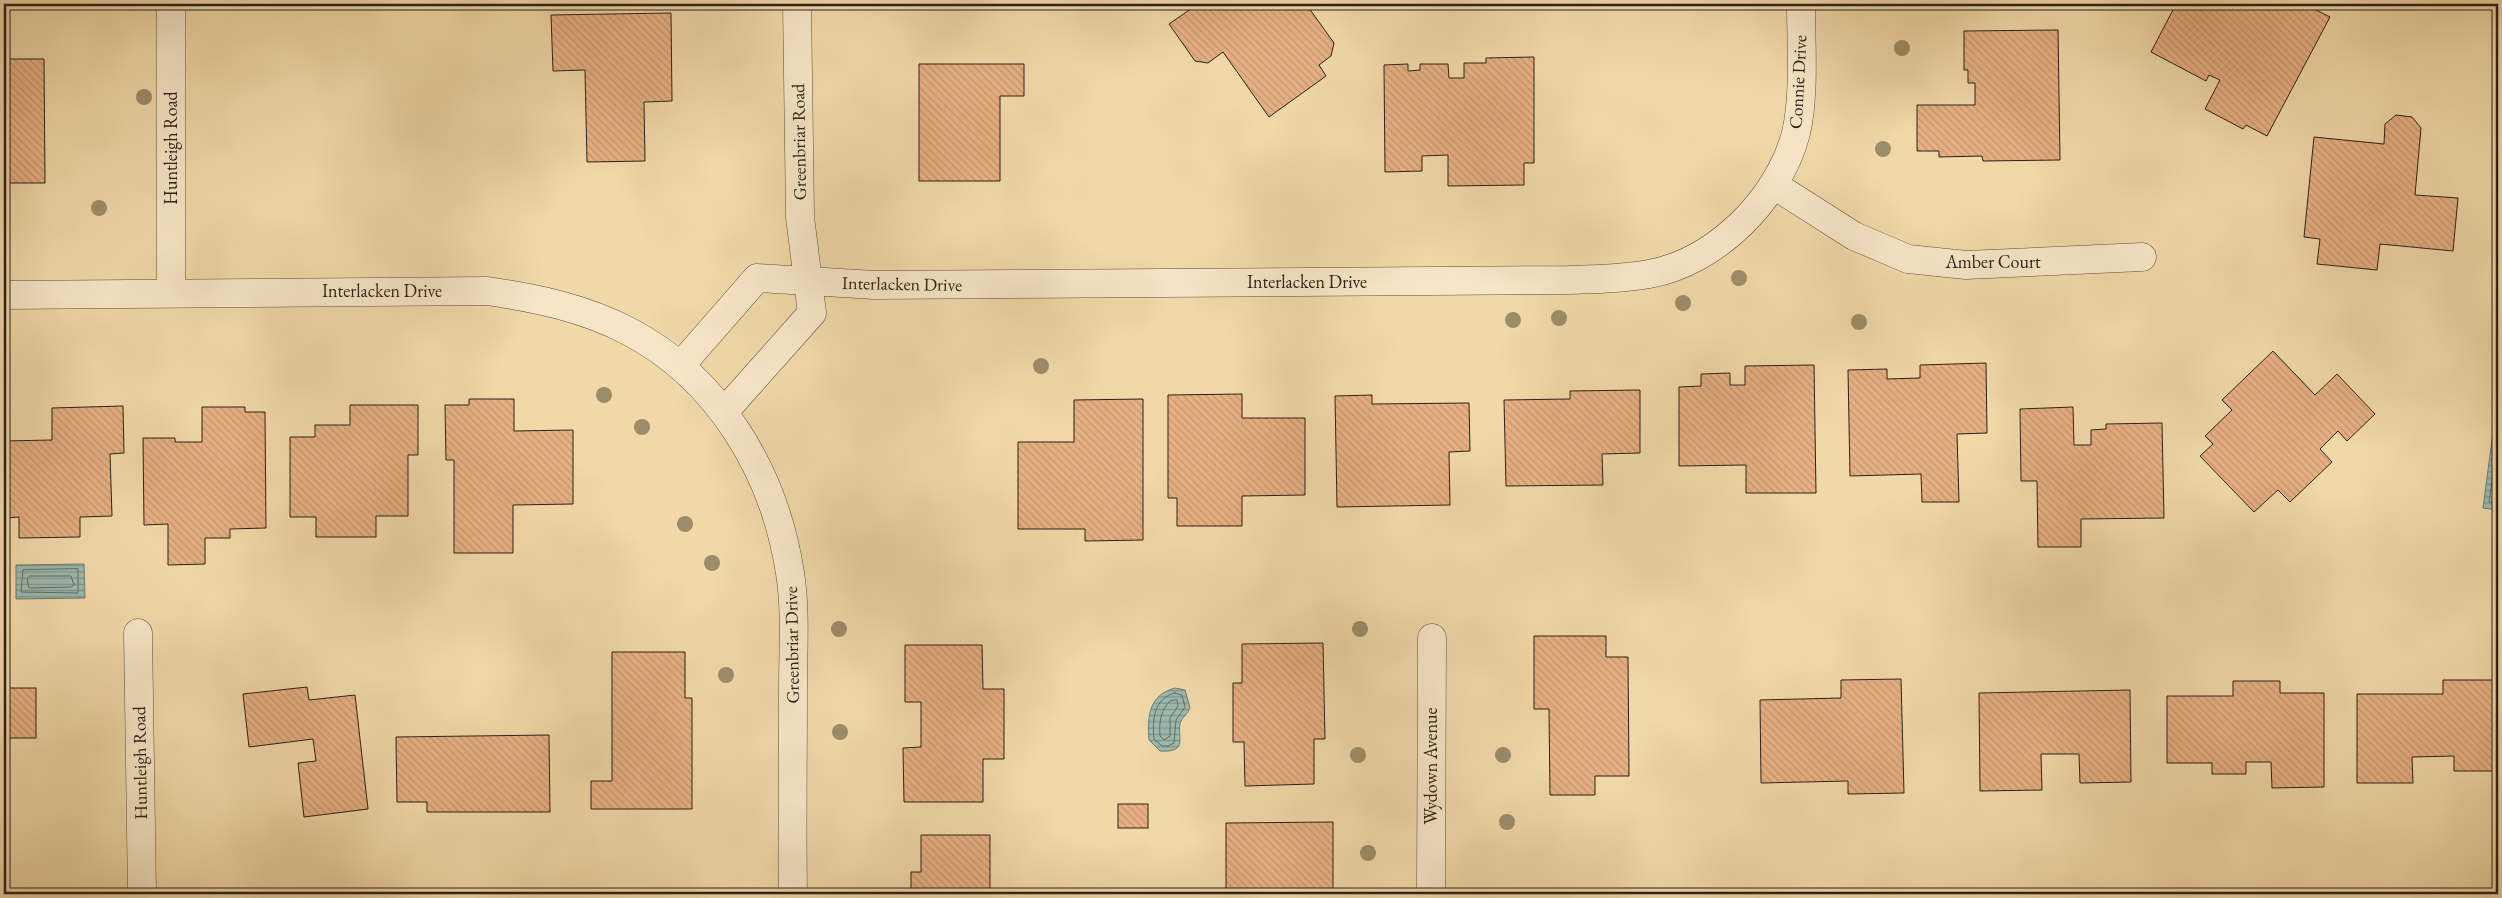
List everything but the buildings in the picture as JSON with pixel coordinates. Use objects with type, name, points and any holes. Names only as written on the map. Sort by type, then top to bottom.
[{"type":"street","name":"Huntleigh Road","points":[[170,4],[171,293]]},
{"type":"street","name":"Greenbriar Road","points":[[724,412],[812,313],[800,217],[797,4]]},
{"type":"street","name":"Connie Drive","points":[[1774,185],[1787,159],[1796,132],[1800,90],[1800,4]]},
{"type":"street","name":"Interlacken Drive","points":[[807,281],[885,285],[1612,279],[1651,274],[1691,259],[1732,234],[1774,185]]},
{"type":"street","name":"Amber Court","points":[[1774,185],[1854,236],[1908,259],[1966,265],[2142,257]]},
{"type":"street","points":[[681,365],[757,278],[807,281]]},
{"type":"street","name":"Interlacken Drive","points":[[4,295],[487,290],[530,297],[574,309],[628,331],[681,365],[724,412]]},
{"type":"street","name":"Greenbriar Drive","points":[[724,412],[753,457],[778,515],[790,574],[793,633],[793,894]]},
{"type":"street","name":"Huntleigh Road","points":[[138,633],[142,894]]},
{"type":"street","name":"Wydown Avenue","points":[[1431,894],[1432,638]]},
{"type":"water","points":[[2493,432],[2498,433],[2498,510],[2483,508]]},
{"type":"water","points":[[84,564],[85,598],[16,599],[16,565]]},
{"type":"water","points":[[1175,688],[1185,690],[1190,708],[1181,721],[1179,746],[1170,751],[1160,751],[1149,740],[1149,715],[1155,701],[1166,691]]}]
